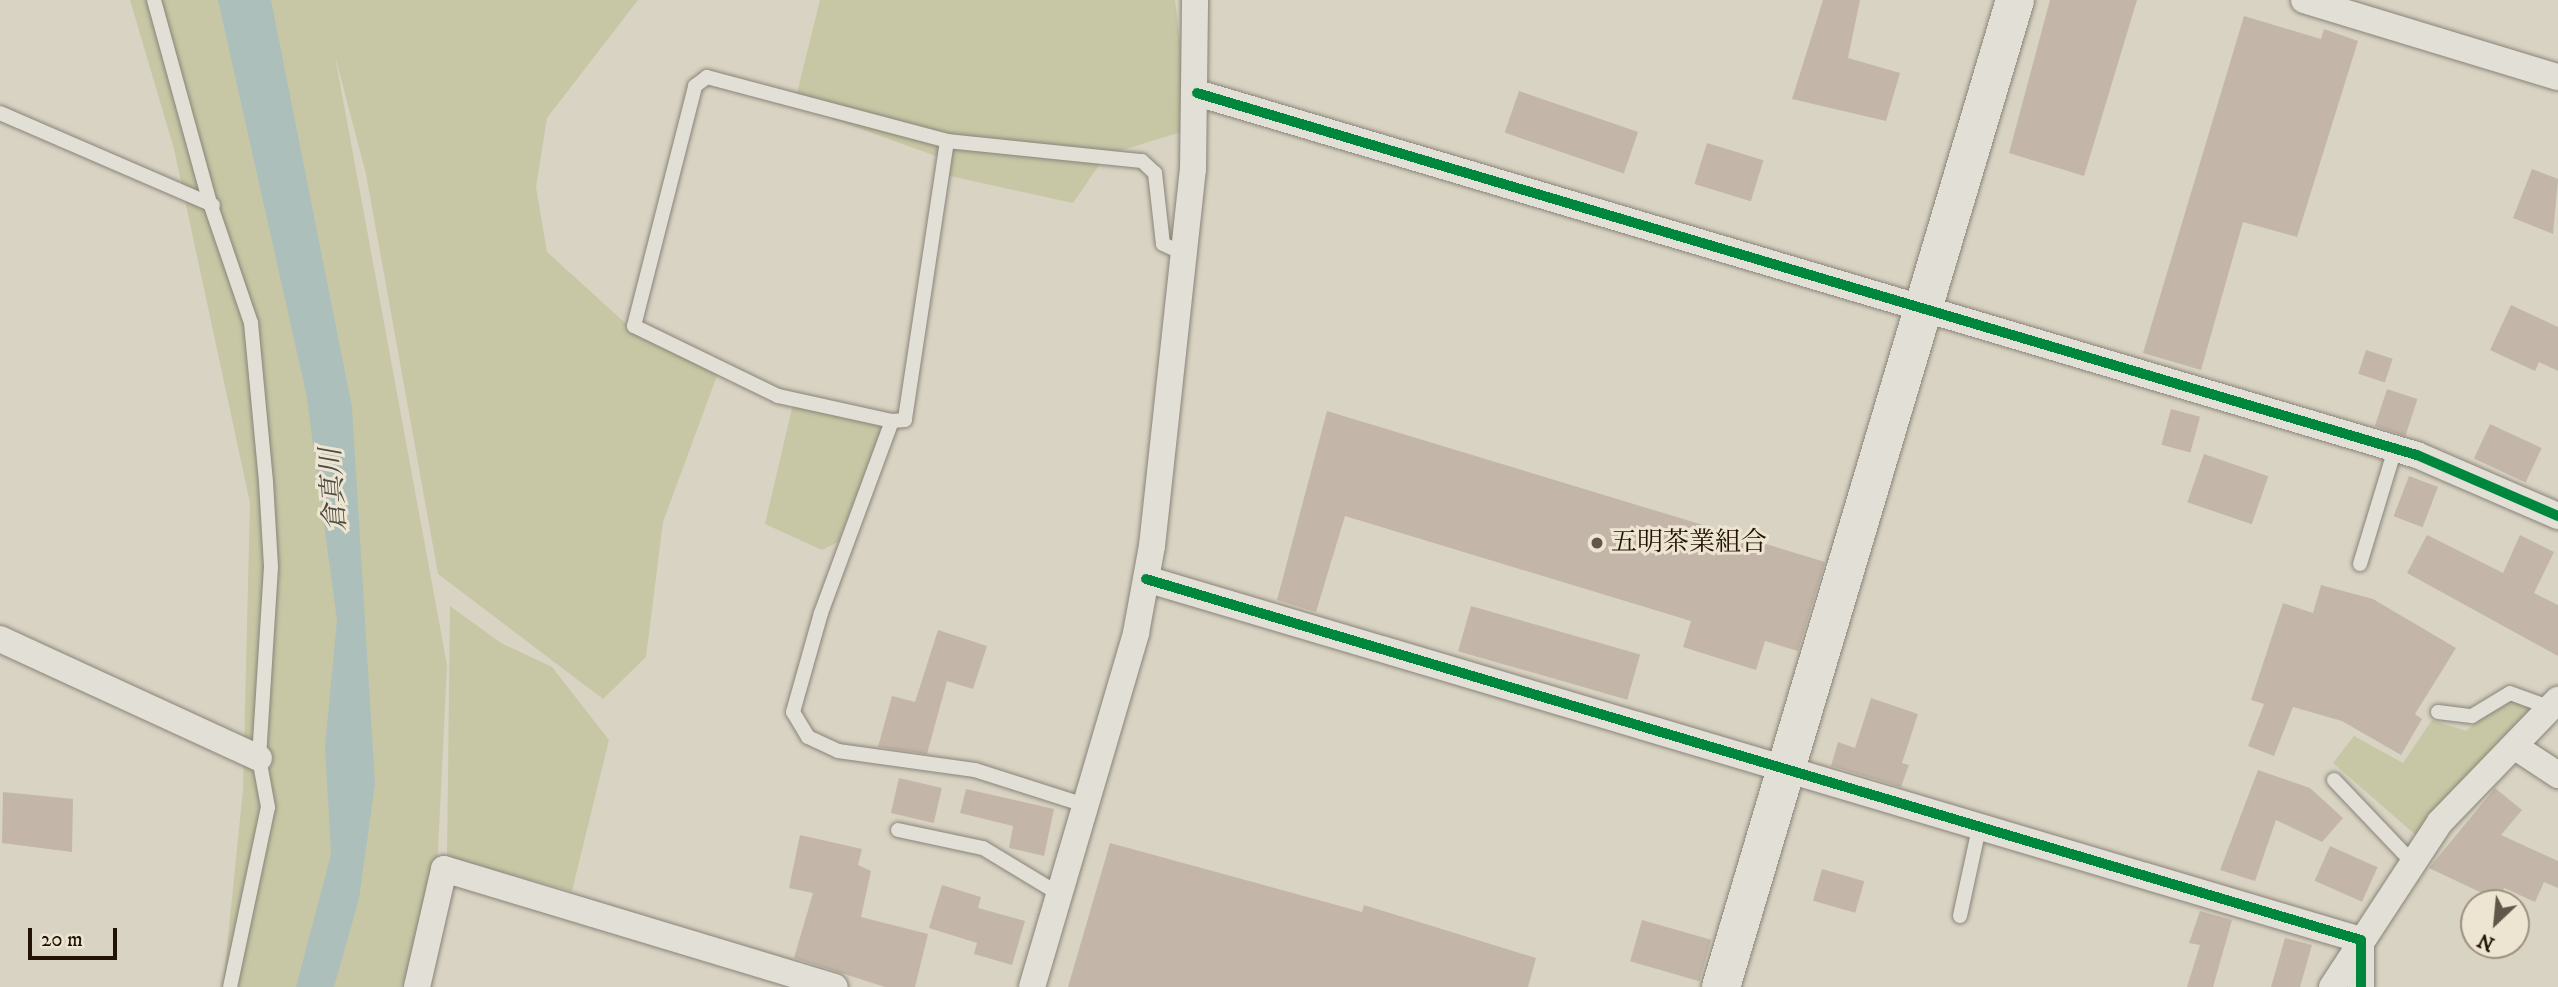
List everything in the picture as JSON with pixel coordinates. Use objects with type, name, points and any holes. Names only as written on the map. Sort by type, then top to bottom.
[{"type":"street","points":[[1032,987],[1146,579],[1184,254],[1197,93],[1195,0]]},
{"type":"street","points":[[1721,987],[2015,0]]},
{"type":"street","points":[[2304,0],[2558,77]]},
{"type":"street","points":[[1197,93],[2395,449],[2557,513]]},
{"type":"street","points":[[1146,579],[2361,940]]},
{"type":"street","points":[[0,639],[260,758]]},
{"type":"street","points":[[2332,987],[2440,822],[2554,704]]},
{"type":"street","points":[[2514,746],[2558,775]]},
{"type":"street","points":[[417,987],[444,869],[835,987]]},
{"type":"street","points":[[2361,940],[2361,987]]},
{"type":"lane","points":[[154,0],[212,204],[251,323],[259,401],[271,567],[260,758],[268,807],[230,987]]},
{"type":"lane","points":[[947,141],[905,420],[892,421],[778,396],[634,326],[695,86],[707,77],[947,141],[1142,161],[1155,173],[1163,244],[1184,254]]},
{"type":"lane","points":[[0,113],[212,204]]},
{"type":"lane","points":[[892,421],[821,613],[793,712],[808,737],[838,751],[975,770],[1085,805]]},
{"type":"lane","points":[[2360,564],[2395,449]]},
{"type":"lane","points":[[2438,712],[2472,716],[2510,693],[2554,704]]},
{"type":"lane","points":[[2334,780],[2413,863]]},
{"type":"lane","points":[[1959,916],[1979,828]]},
{"type":"lane","points":[[898,830],[983,848],[1059,894]]},
{"type":"green space","points":[[130,0],[638,0],[547,118],[536,187],[547,252],[634,331],[718,373],[663,522],[646,657],[603,699],[438,574],[366,174],[335,56],[447,665],[435,911],[401,987],[223,987],[243,789],[250,503],[174,149]]},
{"type":"green space","points":[[820,0],[1175,0],[1191,129],[1106,155],[1073,203],[950,176],[950,161],[794,105]]},
{"type":"green space","points":[[793,404],[830,407],[884,428],[838,542],[822,550],[765,524]]},
{"type":"green space","points":[[450,606],[501,643],[552,667],[609,740],[572,891],[447,857]]},
{"type":"green space","points":[[2510,693],[2537,710],[2418,837],[2333,763],[2354,736],[2403,763],[2432,720],[2466,731]]},
{"type":"water","name":"倉真川","points":[[218,0],[271,0],[352,407],[375,784],[359,899],[334,987],[296,987],[331,854],[325,746],[337,620],[306,393]]},
{"type":"building","points":[[1823,0],[1860,0],[1848,58],[1900,73],[1886,121],[1792,99]]},
{"type":"building","points":[[2050,0],[2137,0],[2084,176],[2009,153]]},
{"type":"building","points":[[2244,16],[2321,39],[2324,29],[2358,41],[2297,237],[2243,222],[2201,370],[2143,353]]},
{"type":"building","points":[[1519,91],[1638,132],[1624,174],[1505,133]]},
{"type":"building","points":[[1707,143],[1763,160],[1751,201],[1694,184]]},
{"type":"building","points":[[2532,169],[2558,179],[2553,234],[2513,218]]},
{"type":"building","points":[[2511,305],[2558,327],[2558,371],[2539,362],[2535,371],[2490,350]]},
{"type":"building","points":[[2366,350],[2393,359],[2385,382],[2358,374]]},
{"type":"building","points":[[2387,389],[2417,399],[2405,436],[2375,426]]},
{"type":"building","points":[[2171,409],[2200,417],[2190,453],[2161,445]]},
{"type":"building","name":"五明茶業組合","points":[[1327,411],[1825,562],[1798,651],[1765,641],[1756,670],[1683,647],[1691,621],[1345,516],[1316,612],[1277,600]]},
{"type":"building","points":[[2490,424],[2542,448],[2526,483],[2474,458]]},
{"type":"building","points":[[2204,454],[2268,476],[2252,524],[2187,502]]},
{"type":"building","points":[[2409,476],[2438,487],[2423,527],[2394,516]]},
{"type":"building","points":[[2427,535],[2503,573],[2520,535],[2554,552],[2534,593],[2558,605],[2558,656],[2407,573]]},
{"type":"building","points":[[2321,585],[2373,599],[2456,648],[2415,714],[2422,719],[2401,755],[2342,721],[2293,707],[2274,756],[2248,746],[2264,704],[2251,700],[2283,603],[2313,613]]},
{"type":"building","points":[[1471,606],[1640,655],[1627,700],[1458,651]]},
{"type":"building","points":[[938,630],[987,646],[973,689],[947,681],[927,754],[878,747],[892,696],[915,702]]},
{"type":"building","points":[[1871,698],[1918,714],[1902,763],[1909,765],[1901,787],[1831,766],[1838,742],[1855,748]]},
{"type":"building","points":[[2258,770],[2310,788],[2343,818],[2322,842],[2276,820],[2255,881],[2220,870]]},
{"type":"building","points":[[899,778],[942,788],[934,823],[891,813]]},
{"type":"building","points":[[2495,788],[2522,810],[2501,835],[2558,861],[2558,888],[2544,882],[2535,902],[2530,900],[2530,889],[2474,889],[2429,868]]},
{"type":"building","points":[[966,789],[1054,809],[1044,856],[1009,848],[1013,826],[960,813]]},
{"type":"building","points":[[3,792],[73,799],[72,852],[2,843]]},
{"type":"building","points":[[800,835],[862,849],[858,865],[871,871],[861,917],[928,934],[915,987],[885,987],[794,958],[813,893],[789,888]]},
{"type":"building","points":[[1110,843],[1362,912],[1364,905],[1536,958],[1528,987],[1068,987]]},
{"type":"building","points":[[2330,846],[2378,867],[2362,902],[2315,881]]},
{"type":"building","points":[[1822,869],[1864,881],[1855,913],[1813,901]]},
{"type":"building","points":[[942,885],[981,897],[978,908],[1025,921],[1012,965],[974,954],[977,943],[929,928]]},
{"type":"building","points":[[2200,911],[2232,920],[2213,987],[2187,987],[2200,945],[2189,943]]},
{"type":"building","points":[[1642,920],[1711,940],[1699,981],[1630,961]]},
{"type":"building","points":[[2285,938],[2312,945],[2300,987],[2271,987]]},
{"type":"cycle path","points":[[1197,93],[2417,455],[2558,516]]},
{"type":"cycle path","points":[[1146,579],[2361,940],[2361,987]]},
{"type":"place","name":"五明茶業組合","points":[[1597,543]]}]
